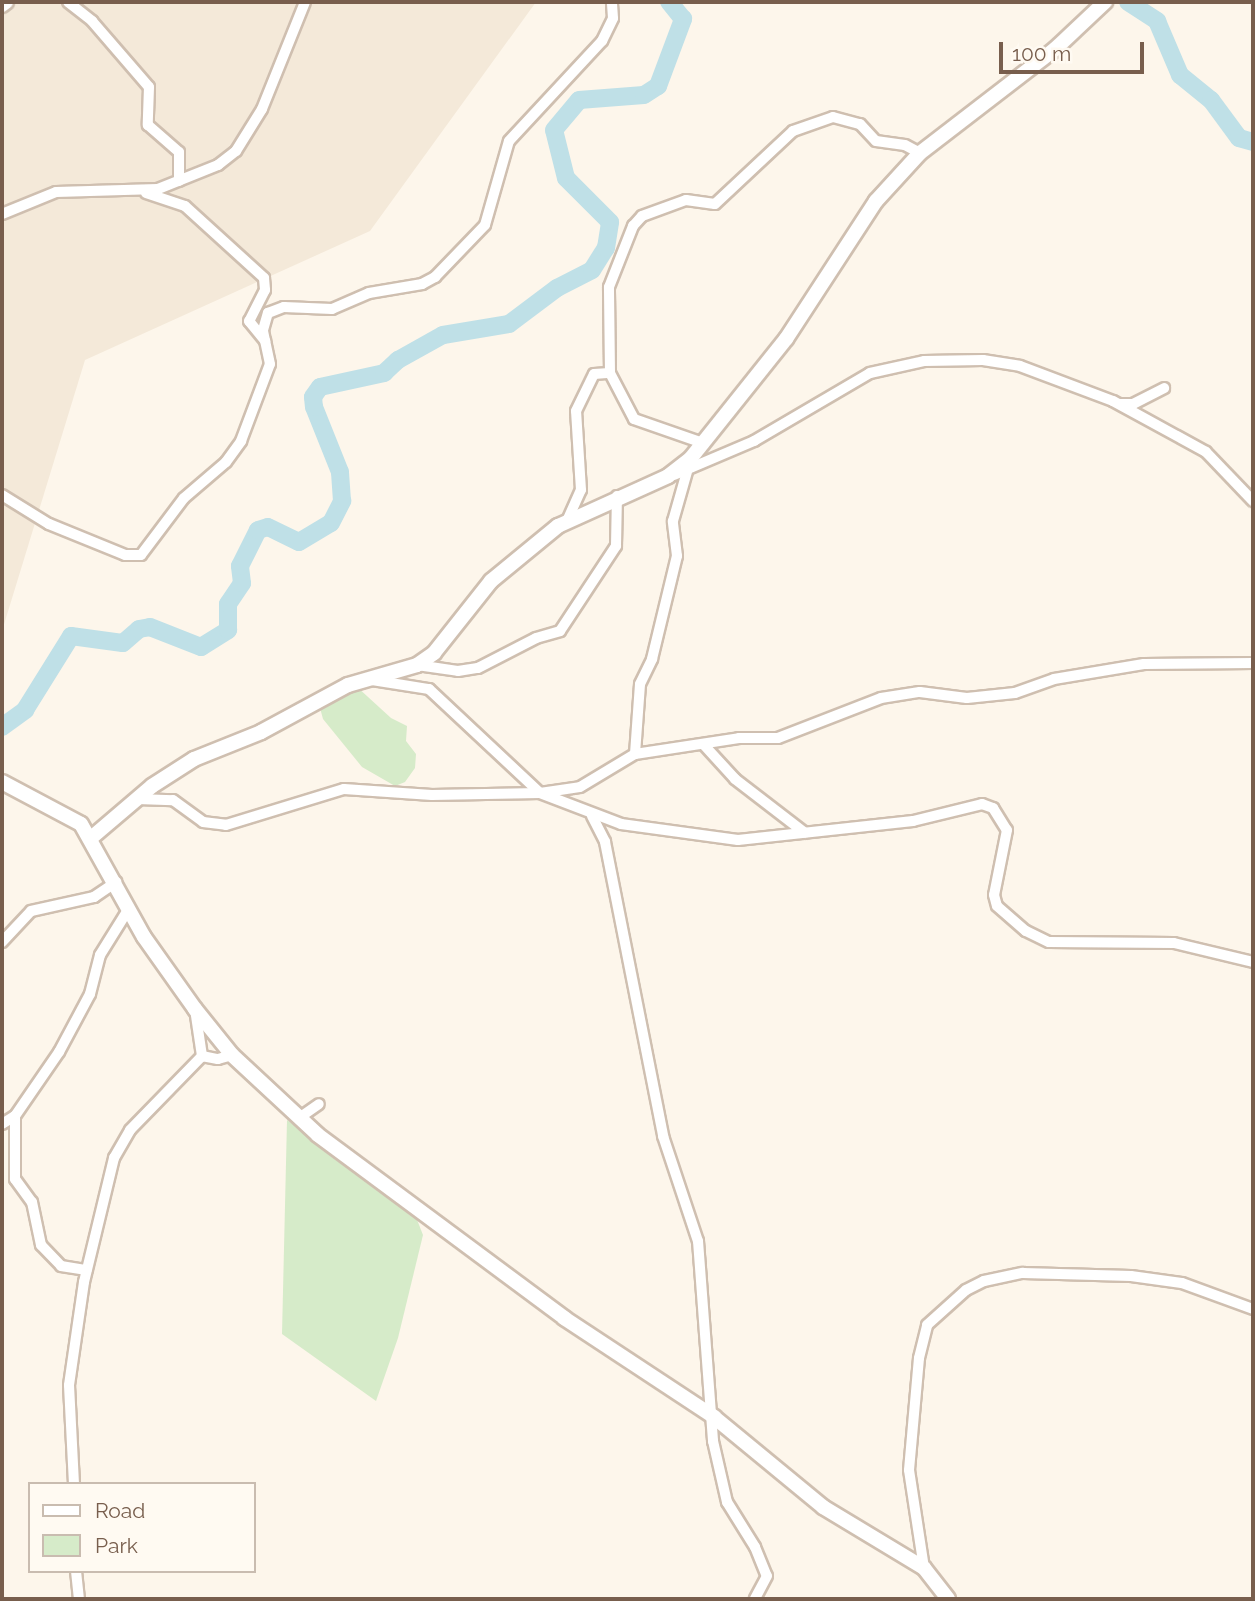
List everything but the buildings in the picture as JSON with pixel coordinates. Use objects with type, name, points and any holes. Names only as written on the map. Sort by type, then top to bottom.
[{"type":"street","points":[[68,2],[92,21],[149,87],[148,125],[179,152],[179,181]]},
{"type":"street","points":[[2,214],[56,192],[142,191],[179,181],[218,164],[242,143],[262,109],[304,2]]},
{"type":"street","points":[[2,495],[49,524],[125,555],[141,555],[184,498],[226,462],[241,441],[270,364],[263,320],[268,313],[284,307],[332,309],[369,293],[429,282],[445,261],[470,244],[488,218],[509,141],[601,41],[613,18],[612,2]]},
{"type":"street","points":[[668,476],[703,443],[786,339],[876,201],[920,153],[1055,48],[1105,2]]},
{"type":"street","points":[[703,443],[634,419],[610,373],[609,287],[633,226],[642,216],[685,200],[715,204],[793,131],[833,117],[860,124],[876,141],[905,145],[920,153]]},
{"type":"street","points":[[142,191],[185,206],[264,278],[265,290],[250,321],[266,342]]},
{"type":"street","points":[[91,838],[137,799],[194,759],[369,680],[417,665],[434,653],[491,581],[566,520],[617,496],[668,476],[687,472],[754,441],[870,373],[924,361],[983,360],[1020,366],[1119,404],[1206,452],[1253,501]]},
{"type":"street","points":[[566,520],[581,482],[576,411],[594,374],[610,373]]},
{"type":"street","points":[[1119,404],[1133,404],[1164,388]]},
{"type":"street","points":[[635,754],[640,684],[652,659],[677,556],[673,521],[687,472]]},
{"type":"street","points":[[417,665],[448,671],[478,668],[536,638],[560,631],[616,546],[617,496]]},
{"type":"street","points":[[137,799],[173,800],[203,822],[226,825],[344,789],[432,795],[540,793],[580,787],[635,754],[778,738],[881,698],[920,692],[967,698],[1015,693],[1103,669],[1196,661],[1253,663]]},
{"type":"street","points":[[369,680],[429,690],[540,793],[592,816],[659,832],[738,840],[913,821],[982,804],[993,808],[1008,835],[994,895],[997,906],[1026,931],[1049,942],[1174,943],[1253,962]]},
{"type":"street","points":[[704,745],[736,779],[805,833]]},
{"type":"street","points":[[2,782],[70,816],[91,838],[116,881],[128,910],[195,1009],[232,1055],[299,1118],[564,1318],[714,1417],[823,1507],[923,1568],[948,1599]]},
{"type":"street","points":[[592,816],[605,842],[663,1136],[698,1241],[704,1345],[714,1417],[713,1441],[727,1502],[755,1547],[767,1576],[755,1599]]},
{"type":"street","points":[[2,942],[31,911],[94,897],[116,881]]},
{"type":"street","points":[[2,1124],[15,1116],[83,1011],[100,955],[128,910]]},
{"type":"street","points":[[195,1009],[202,1056]]},
{"type":"street","points":[[202,1056],[218,1059],[232,1055]]},
{"type":"street","points":[[74,1482],[69,1385],[87,1270],[107,1180],[122,1143],[202,1056]]},
{"type":"street","points":[[299,1118],[319,1104]]},
{"type":"street","points":[[15,1116],[15,1180],[32,1202],[41,1245],[61,1266],[87,1270]]},
{"type":"street","points":[[923,1568],[909,1470],[919,1358],[927,1325],[966,1290],[984,1281],[1023,1273],[1131,1276],[1194,1286],[1253,1310]]},
{"type":"street","points":[[76,1573],[79,1599]]},
{"type":"shaded area","points":[[2,2],[536,2],[370,231],[85,360],[2,631]]},
{"type":"green space","points":[[356,686],[391,718],[407,726],[406,741],[416,754],[415,768],[405,782],[395,786],[362,767],[323,719],[320,708]]},
{"type":"green space","points":[[287,1120],[414,1212],[423,1235],[398,1338],[376,1401],[282,1334]]},
{"type":"waterway","points":[[2,727],[25,710],[71,636],[123,643],[139,629],[150,627],[201,647],[228,630],[228,604],[242,583],[240,566],[258,530],[268,527],[299,542],[331,523],[342,501],[340,472],[314,407],[313,397],[320,387],[384,373],[398,360],[443,335],[509,324],[557,288],[592,270],[606,248],[610,222],[566,178],[554,130],[579,100],[644,95],[658,86],[683,19],[669,2]]},
{"type":"waterway","points":[[1128,2],[1157,21],[1180,75],[1211,100],[1239,138],[1253,142]]}]
